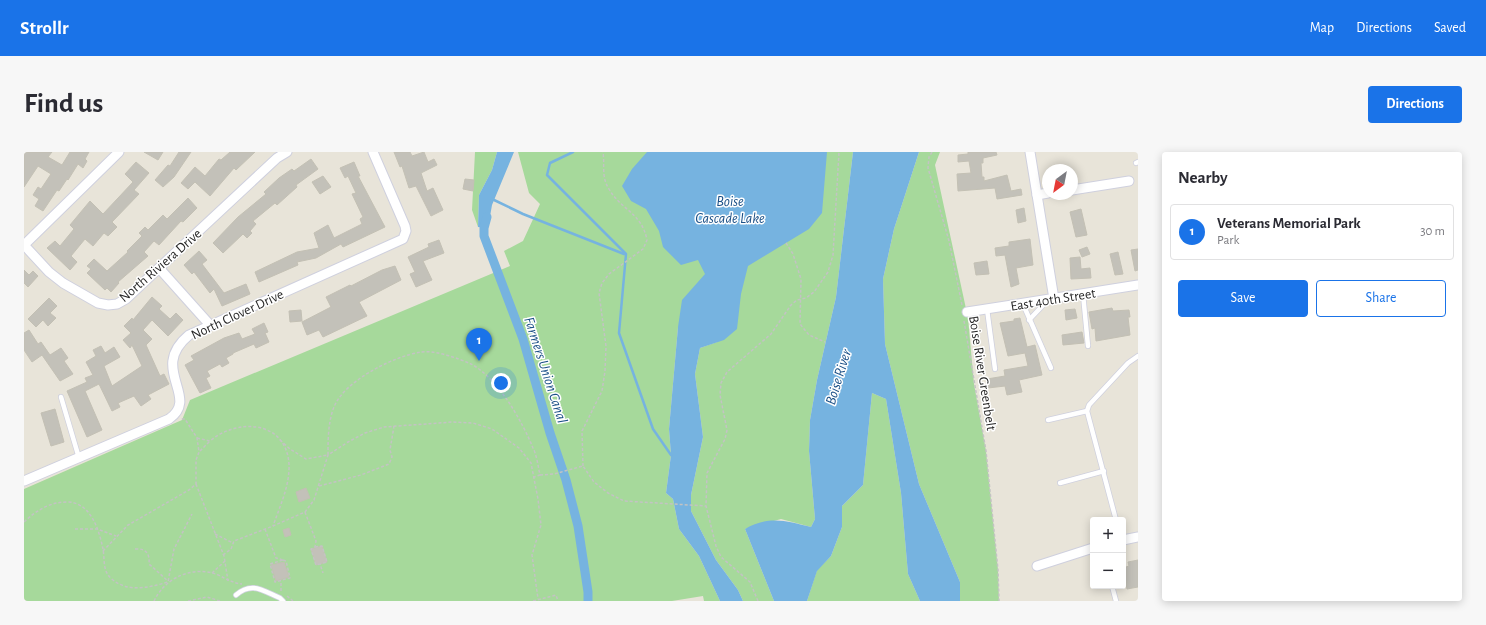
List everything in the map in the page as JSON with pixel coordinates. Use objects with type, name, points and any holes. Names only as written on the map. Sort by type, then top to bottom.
[{"type":"street","points":[[24,245],[119,152]]},
{"type":"street","name":"North Riviera Drive","points":[[24,245],[49,272],[64,283],[98,303],[108,305],[117,304],[126,299],[277,158],[287,152]]},
{"type":"street","name":"North Clover Drive","points":[[169,419],[176,414],[181,399],[173,377],[172,364],[175,351],[182,341],[189,335],[399,242],[405,236],[405,226],[373,152]]},
{"type":"street","points":[[1030,152],[1050,300]]},
{"type":"street","points":[[1078,189],[1129,181]]},
{"type":"street","points":[[1037,195],[1042,194]]},
{"type":"street","points":[[159,268],[210,325]]},
{"type":"street","name":"East 40th Street","points":[[964,313],[1138,285]]},
{"type":"street","points":[[24,481],[169,419]]},
{"type":"street","points":[[1126,539],[1138,537]]},
{"type":"street","points":[[1037,566],[1090,549]]},
{"type":"lane","points":[[1083,294],[1088,346]]},
{"type":"lane","points":[[1029,320],[1050,300]]},
{"type":"lane","points":[[1023,304],[1051,368]]},
{"type":"lane","points":[[987,309],[995,369]]},
{"type":"lane","points":[[1115,517],[1087,411],[1089,405],[1123,368],[1138,356]]},
{"type":"lane","points":[[61,397],[78,458]]},
{"type":"lane","points":[[1048,420],[1087,411]]},
{"type":"lane","points":[[1060,483],[1104,471]]},
{"type":"lane","points":[[236,595],[243,589],[252,587],[280,598],[283,601]]},
{"type":"lane","points":[[1113,589],[1116,601]]},
{"type":"path","points":[[603,152],[603,170],[608,188],[641,221],[647,240],[643,248],[637,254],[609,274],[602,283],[599,293],[606,346],[605,371],[602,391],[582,431],[583,466],[594,482],[608,493],[624,501],[695,507],[706,506]]},
{"type":"path","points":[[758,601],[750,582],[721,557],[716,546],[706,506],[707,473],[725,439],[727,430],[720,395],[721,383],[727,372],[771,334],[791,305],[810,295],[820,286],[828,272],[833,255],[840,152]]},
{"type":"path","name":"Boise River Greenbelt","points":[[932,152],[929,157],[928,168],[948,241],[964,313],[986,451],[998,570],[999,601]]},
{"type":"path","points":[[786,243],[793,254],[799,269],[801,299],[800,324],[809,335],[825,342]]},
{"type":"path","points":[[223,554],[231,549],[234,541],[304,512],[314,500],[328,456],[328,441],[334,406],[350,385],[372,370],[421,352],[442,354],[471,365],[490,380],[509,401],[534,449],[540,475]]},
{"type":"path","points":[[169,419],[185,420],[197,438],[199,452]]},
{"type":"path","points":[[228,581],[223,554],[196,484],[196,460],[199,452],[210,441],[226,430],[241,426],[270,430],[290,449],[306,459],[328,456],[348,442],[365,433],[384,427],[453,422],[473,423],[492,429],[519,448],[531,463],[541,525],[532,555],[538,599]]},
{"type":"path","points":[[319,486],[361,475],[388,464],[392,457],[390,450],[394,426]]},
{"type":"path","points":[[197,438],[210,441]]},
{"type":"path","points":[[273,526],[288,479],[289,464],[286,452],[280,440]]},
{"type":"path","points":[[534,477],[554,474],[583,466]]},
{"type":"path","points":[[103,551],[116,536],[141,516],[189,490],[196,484]]},
{"type":"path","points":[[24,522],[49,504],[71,502],[82,507],[90,513],[98,529],[103,551],[104,569],[113,580],[141,589],[168,582],[182,574],[195,572],[212,573],[228,581],[243,584]]},
{"type":"path","points":[[304,512],[316,541],[316,548]]},
{"type":"path","points":[[154,601],[168,582],[174,549],[192,514]]},
{"type":"path","points":[[75,529],[98,529],[116,536]]},
{"type":"path","points":[[265,529],[276,558],[283,560],[286,561],[290,578],[275,582],[270,564],[283,560]]},
{"type":"path","points":[[215,534],[233,543]]},
{"type":"path","points":[[322,546],[327,562],[316,565],[311,549],[316,548],[322,546]]},
{"type":"path","points":[[134,549],[141,548],[146,551],[150,556],[149,564],[163,579],[168,582]]},
{"type":"path","points":[[212,573],[225,561]]},
{"type":"path","points":[[320,564],[323,573]]},
{"type":"path","points":[[275,589],[282,591],[281,581]]},
{"type":"path","points":[[286,595],[293,601]]},
{"type":"path","points":[[533,601],[556,595],[558,601]]},
{"type":"path","points":[[188,601],[207,597],[220,601]]},
{"type":"green space","points":[[475,152],[497,152],[492,170],[479,195],[478,227],[472,210]]},
{"type":"green space","points":[[518,152],[853,152],[836,297],[817,380],[810,420],[809,451],[815,519],[811,527],[781,519],[745,529],[774,601],[743,601],[738,590],[716,560],[691,511],[691,495],[703,437],[695,374],[700,348],[717,342],[678,327],[669,429],[671,455],[666,493],[673,499],[679,529],[699,556],[720,601],[704,601],[703,596],[672,601],[24,601],[24,489],[182,420],[190,400],[510,266],[504,251],[523,241],[540,204],[529,193]]},
{"type":"green space","points":[[919,152],[940,152],[935,165],[968,318],[974,384],[986,451],[998,570],[999,601],[960,601],[960,582],[919,484],[885,344],[883,279],[894,229]]},
{"type":"green space","points":[[872,393],[886,399],[901,493],[908,574],[920,601],[807,601],[817,570],[831,556],[842,527],[842,506],[863,485]]},
{"type":"water","points":[[497,152],[514,152],[492,205],[488,228],[478,227],[479,195],[492,170]]},
{"type":"water","name":"Boise Cascade Lake","points":[[647,152],[827,152],[822,213],[809,229],[748,266],[741,294],[737,329],[724,340],[700,348],[695,374],[703,437],[691,495],[691,511],[716,560],[738,590],[743,601],[720,601],[699,556],[679,529],[673,499],[666,493],[671,455],[669,429],[678,327],[682,300],[705,274],[698,260],[681,265],[663,247],[659,231],[646,209],[631,201],[622,186],[632,169]]},
{"type":"water","name":"Boise River","points":[[853,152],[919,152],[894,229],[883,279],[885,344],[919,484],[960,582],[960,601],[920,601],[908,574],[901,493],[886,399],[872,393],[863,485],[842,506],[842,527],[831,556],[817,571],[807,601],[774,601],[745,529],[762,522],[778,520],[811,527],[815,519],[809,451],[810,420],[817,380],[836,297]]},
{"type":"building","points":[[24,152],[52,152],[48,157],[62,165],[70,152],[89,152],[85,159],[87,161],[83,168],[78,164],[68,180],[67,179],[59,191],[57,190],[43,211],[35,206],[39,199],[33,195],[38,187],[41,189],[51,174],[38,166],[24,187]]},
{"type":"building","points":[[144,152],[163,152],[158,160]]},
{"type":"building","points":[[179,152],[191,152],[174,177],[163,187],[155,180],[168,165],[170,166]]},
{"type":"building","points":[[230,152],[255,152],[236,170],[234,168],[210,196],[195,182],[188,189],[181,183],[195,167],[205,176],[219,159],[221,160]]},
{"type":"building","points":[[394,152],[410,152],[412,156],[424,152],[428,162],[434,159],[437,165],[421,173],[427,191],[433,188],[443,210],[431,216],[416,186],[409,188],[402,166],[400,167]]},
{"type":"building","points":[[968,152],[996,152],[997,155],[983,158],[983,163],[981,163],[982,177],[984,177],[984,181],[1007,175],[1011,191],[1021,189],[1022,195],[997,199],[995,188],[958,191],[957,174],[971,173],[969,161],[958,162],[958,155],[968,154]]},
{"type":"building","points":[[311,159],[318,169],[296,185],[297,187],[277,205],[275,203],[253,221],[256,224],[250,231],[252,233],[247,238],[243,234],[223,253],[213,243],[238,217],[266,194],[264,192],[279,178],[292,169],[294,171]]},
{"type":"building","points":[[136,162],[149,173],[134,190],[139,194],[112,222],[117,227],[108,236],[104,233],[93,246],[85,239],[71,256],[77,262],[70,270],[47,248],[55,241],[60,246],[74,229],[70,225],[90,201],[103,214],[133,182],[125,174]]},
{"type":"building","points":[[354,162],[360,176],[358,176],[385,227],[343,247],[341,244],[316,258],[297,262],[298,265],[259,282],[255,272],[297,252],[319,248],[314,233],[328,225],[334,238],[362,224],[360,219],[363,217],[352,194],[356,193],[348,176],[345,178],[340,168]]},
{"type":"building","points":[[323,176],[331,187],[320,194],[312,182]]},
{"type":"building","points":[[465,179],[474,180],[473,191],[463,189]]},
{"type":"building","points":[[188,198],[197,208],[183,222],[181,221],[159,245],[154,241],[144,252],[148,256],[118,282],[119,283],[111,292],[107,288],[105,290],[87,273],[91,269],[87,266],[94,259],[107,271],[128,252],[127,251],[142,236],[139,233],[145,227],[148,230],[163,215],[167,219]]},
{"type":"building","points":[[1024,208],[1026,221],[1018,223],[1016,210]]},
{"type":"building","points":[[1081,209],[1087,235],[1076,237],[1070,212]]},
{"type":"building","points":[[1030,239],[1033,265],[1016,268],[1019,284],[1011,287],[1005,255],[996,256],[995,248],[1009,246],[1009,242]]},
{"type":"building","points":[[439,240],[444,253],[423,261],[432,280],[416,287],[410,274],[415,272],[408,257],[429,247],[428,244]]},
{"type":"building","points":[[1087,247],[1090,254],[1082,257],[1079,250]]},
{"type":"building","points":[[1138,249],[1138,270],[1135,271],[1131,250]]},
{"type":"building","points":[[199,251],[207,260],[202,264],[224,293],[246,284],[250,294],[222,306],[214,289],[210,293],[194,272],[192,274],[184,265]]},
{"type":"building","points":[[1118,252],[1123,274],[1115,275],[1110,254]]},
{"type":"building","points":[[1080,257],[1081,269],[1090,268],[1091,278],[1071,279],[1070,258]]},
{"type":"building","points":[[987,261],[989,274],[976,275],[974,263]]},
{"type":"building","points":[[395,266],[401,280],[359,302],[367,316],[323,337],[319,330],[307,335],[302,322],[331,307],[326,297],[382,270]]},
{"type":"building","points":[[24,270],[29,275],[33,271],[38,276],[28,287],[24,283]]},
{"type":"building","points":[[152,297],[162,306],[159,309],[170,319],[176,313],[183,320],[168,336],[152,320],[143,330],[152,339],[146,345],[160,376],[164,374],[169,384],[148,395],[151,399],[141,406],[134,396],[118,403],[120,407],[112,411],[99,384],[85,391],[102,430],[87,437],[67,391],[87,382],[85,378],[93,375],[86,362],[96,356],[93,350],[101,346],[105,353],[114,347],[120,357],[104,366],[112,386],[142,366],[132,345],[130,348],[123,340],[131,333],[124,326],[132,318],[133,320]]},
{"type":"building","points":[[49,298],[57,306],[50,313],[56,318],[48,326],[43,320],[36,327],[28,319]]},
{"type":"building","points":[[1112,308],[1113,311],[1129,310],[1130,317],[1128,317],[1130,335],[1096,341],[1095,328],[1092,329],[1089,312]]},
{"type":"building","points":[[1075,309],[1077,318],[1066,320],[1065,310]]},
{"type":"building","points":[[301,310],[302,321],[290,322],[289,311]]},
{"type":"building","points":[[1020,318],[1027,347],[1035,345],[1042,375],[1019,380],[1022,392],[1007,395],[1005,386],[988,388],[987,379],[1005,376],[1004,370],[1028,366],[1025,353],[1008,356],[1000,323],[1014,321],[1014,319]]},
{"type":"building","points":[[264,323],[268,332],[265,333],[269,342],[256,348],[254,344],[233,353],[226,358],[229,363],[222,367],[220,364],[207,371],[210,376],[206,378],[211,388],[200,393],[185,365],[194,360],[191,356],[224,338],[239,333],[242,339],[255,334],[252,329]]},
{"type":"building","points":[[29,330],[38,344],[41,342],[50,355],[61,348],[68,358],[64,361],[73,374],[60,381],[42,355],[32,362],[24,350],[24,333]]},
{"type":"building","points":[[1082,332],[1084,343],[1063,345],[1062,335]]},
{"type":"building","points":[[55,409],[64,442],[51,446],[41,413]]},
{"type":"building","points":[[306,488],[310,498],[299,502],[296,492]]},
{"type":"building","points":[[289,528],[291,535],[285,537],[283,530]]},
{"type":"building","points":[[322,546],[327,562],[316,565],[311,549]]},
{"type":"building","points":[[1138,560],[1138,587],[1127,589],[1126,567],[1129,566],[1128,562]]},
{"type":"building","points":[[284,562],[289,577],[276,581],[271,565]]},
{"type":"waterway","points":[[573,152],[550,163],[547,175],[626,254],[619,333],[653,429],[671,455]]},
{"type":"waterway","points":[[492,199],[523,214],[624,254]]},
{"type":"waterway","name":"Farmers Union Canal","points":[[487,217],[484,228],[484,236],[523,339],[550,433],[566,480],[578,526],[588,601]]},
{"type":"place","name":"Veterans Memorial Park","points":[[479,361]]}]
